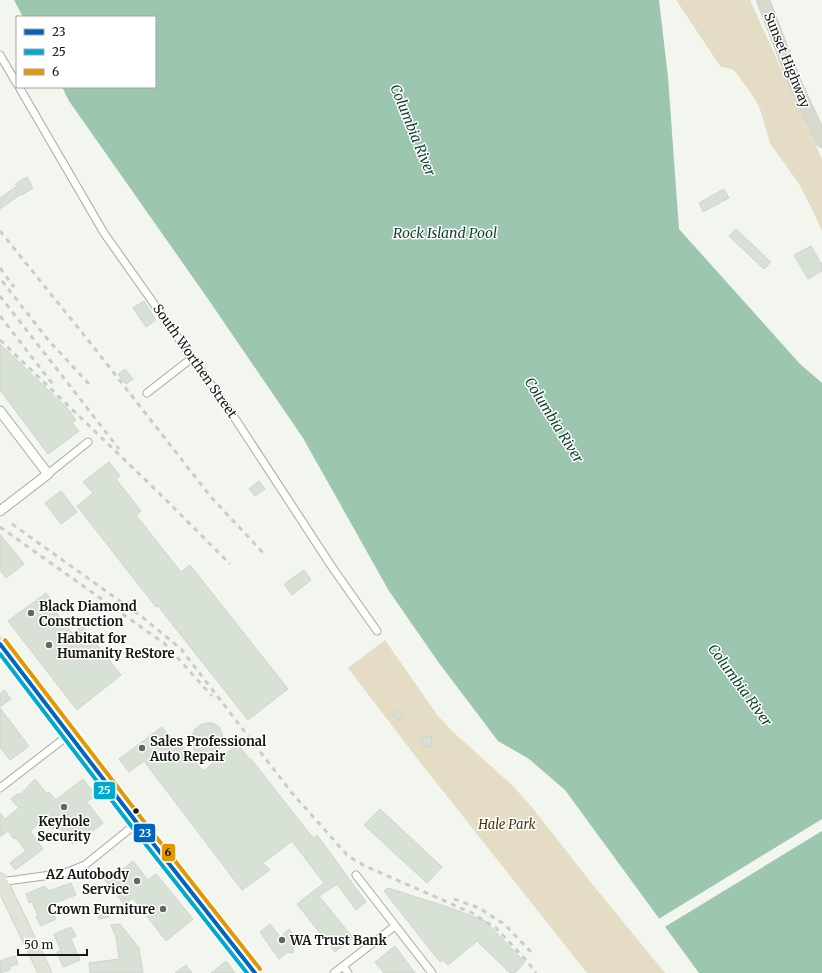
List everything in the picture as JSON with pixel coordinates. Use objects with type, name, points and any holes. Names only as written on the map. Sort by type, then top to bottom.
[{"type":"highway","name":"Sunset Highway","points":[[763,0],[795,83],[822,141]]},
{"type":"main road","points":[[0,644],[137,823],[255,973]]},
{"type":"main road","points":[[1,881],[45,973]]},
{"type":"street","points":[[0,55],[16,82]]},
{"type":"street","name":"South Worthen Street","points":[[20,88],[104,233],[236,420],[332,567],[377,630]]},
{"type":"street","points":[[147,393],[192,358]]},
{"type":"street","points":[[0,411],[48,474]]},
{"type":"street","points":[[0,511],[88,442]]},
{"type":"street","points":[[0,788],[70,734]]},
{"type":"street","points":[[1,881],[65,872],[85,865],[137,823]]},
{"type":"street","points":[[356,875],[432,973]]},
{"type":"street","points":[[334,973],[395,926]]},
{"type":"street","points":[[343,966],[348,973]]},
{"type":"green space","points":[[676,0],[750,0],[822,159],[822,231],[799,184],[770,143],[760,109],[753,96],[734,70],[720,66]]},
{"type":"green space","name":"Hale Park","points":[[385,640],[438,716],[452,731],[513,786],[530,805],[665,973],[587,973],[416,757],[348,668]]},
{"type":"water","name":"Rock Island Pool","points":[[14,0],[659,0],[668,77],[679,229],[800,364],[822,383],[822,973],[699,973],[565,790],[529,759],[498,741],[439,663],[389,591],[303,438],[208,299],[69,101],[62,88],[156,88],[156,16],[22,16]]},
{"type":"pier","points":[[822,819],[822,831],[663,928],[657,920]]},
{"type":"building","points":[[27,177],[33,188],[22,195],[21,194],[0,209],[0,198],[17,186],[15,184]]},
{"type":"building","points":[[724,189],[729,198],[703,212],[699,203]]},
{"type":"building","points":[[736,229],[771,262],[764,269],[729,236]]},
{"type":"building","points":[[811,246],[822,265],[822,271],[808,279],[794,255]]},
{"type":"building","points":[[144,301],[156,320],[146,327],[133,308]]},
{"type":"building","points":[[0,344],[67,408],[76,420],[72,423],[79,431],[48,454],[0,390]]},
{"type":"building","points":[[125,369],[133,379],[126,384],[118,374]]},
{"type":"building","points":[[109,462],[120,476],[116,479],[141,511],[136,515],[181,572],[190,565],[288,689],[248,720],[158,606],[156,607],[77,506],[93,493],[83,482]]},
{"type":"building","points":[[259,481],[265,489],[255,496],[249,489]]},
{"type":"building","points":[[61,491],[77,512],[61,524],[45,503]]},
{"type":"building","points":[[0,534],[24,564],[6,578],[0,570]]},
{"type":"building","points":[[304,570],[311,580],[292,595],[284,584]]},
{"type":"building","points":[[46,593],[59,609],[55,611],[73,634],[82,626],[121,675],[77,710],[8,621]]},
{"type":"building","points":[[4,690],[11,699],[0,707],[0,694]]},
{"type":"building","points":[[0,708],[29,746],[10,760],[0,747]]},
{"type":"building","points":[[398,710],[403,716],[398,720],[393,714]]},
{"type":"building","points":[[206,723],[213,723],[219,727],[222,733],[223,740],[217,754],[194,751],[192,736],[195,729]]},
{"type":"building","points":[[162,727],[178,748],[182,745],[203,771],[238,744],[313,838],[317,835],[366,902],[356,910],[337,884],[319,896],[353,938],[335,952],[297,904],[324,883],[292,841],[263,863],[270,870],[242,890],[144,761],[129,772],[119,759]]},
{"type":"building","points":[[431,736],[432,746],[423,747],[422,738]]},
{"type":"building","points":[[35,779],[47,794],[49,792],[56,800],[83,779],[96,795],[87,802],[103,823],[93,831],[91,829],[72,844],[57,825],[53,829],[45,819],[30,831],[43,849],[15,870],[10,863],[26,851],[16,838],[14,839],[8,831],[0,837],[0,813],[5,819],[19,808],[11,799],[19,793],[20,795]]},
{"type":"building","points":[[380,809],[442,867],[427,883],[364,825]]},
{"type":"building","name":"Crown Furniture","points":[[133,861],[148,880],[156,874],[193,919],[166,941],[133,898],[124,904],[104,879],[111,875],[113,877]]},
{"type":"building","points":[[71,883],[76,895],[49,905],[56,919],[41,926],[36,917],[38,916],[32,902],[29,903],[26,894],[45,886],[49,891]]},
{"type":"building","points":[[388,888],[451,908],[485,921],[525,962],[515,973],[510,973],[477,941],[448,965],[443,960],[440,962],[384,891]]},
{"type":"building","points":[[107,907],[109,917],[99,919],[97,909]]},
{"type":"building","points":[[120,924],[139,948],[143,973],[90,973],[89,963],[119,959],[116,937],[111,925]]},
{"type":"building","name":"WA Trust Bank","points":[[270,924],[280,937],[289,929],[300,943],[293,948],[293,953],[287,952],[279,959],[260,932]]},
{"type":"building","points":[[71,927],[76,936],[71,939],[80,960],[63,967],[57,952],[61,951],[54,934]]},
{"type":"building","points":[[395,946],[415,973],[384,973],[375,962]]},
{"type":"building","points":[[15,956],[18,964],[9,967],[10,970],[0,973],[0,961]]},
{"type":"building","points":[[226,961],[235,973],[211,973]]},
{"type":"building","points":[[186,965],[192,973],[175,973]]},
{"type":"railway","points":[[0,231],[92,345],[211,497],[266,556]]},
{"type":"railway","points":[[0,268],[14,287]]},
{"type":"railway","points":[[2,281],[49,341],[89,384]]},
{"type":"railway","points":[[0,296],[119,449]]},
{"type":"railway","points":[[0,316],[55,387]]},
{"type":"railway","points":[[0,340],[159,493],[230,564]]},
{"type":"railway","points":[[12,524],[141,616],[181,649],[292,793],[348,856],[365,866],[472,913],[496,928],[536,973]]},
{"type":"railway","points":[[0,527],[165,644],[212,696]]},
{"type":"railway","points":[[454,899],[479,908],[504,924],[534,955]]},
{"type":"transit line","name":"6","points":[[5,640],[142,819],[260,969]]},
{"type":"transit line","name":"23","points":[[0,644],[137,823],[255,973]]},
{"type":"transit line","name":"25","points":[[0,654],[132,827],[247,973]]},
{"type":"place","name":"Black Diamond Construction","points":[[31,613]]},
{"type":"place","name":"Habitat for Humanity ReStore","points":[[49,645]]},
{"type":"place","name":"Sales Professional Auto Repair","points":[[142,748]]},
{"type":"place","name":"Keyhole Security","points":[[64,807]]},
{"type":"place","name":"AZ Autobody Service","points":[[137,881]]},
{"type":"place","name":"Crown Furniture","points":[[163,909]]},
{"type":"place","name":"WA Trust Bank","points":[[282,940]]},
{"type":"water label","name":"Columbia River","points":[[413,130]]},
{"type":"water label","name":"Columbia River","points":[[554,420]]},
{"type":"water label","name":"Columbia River","points":[[740,685]]}]
